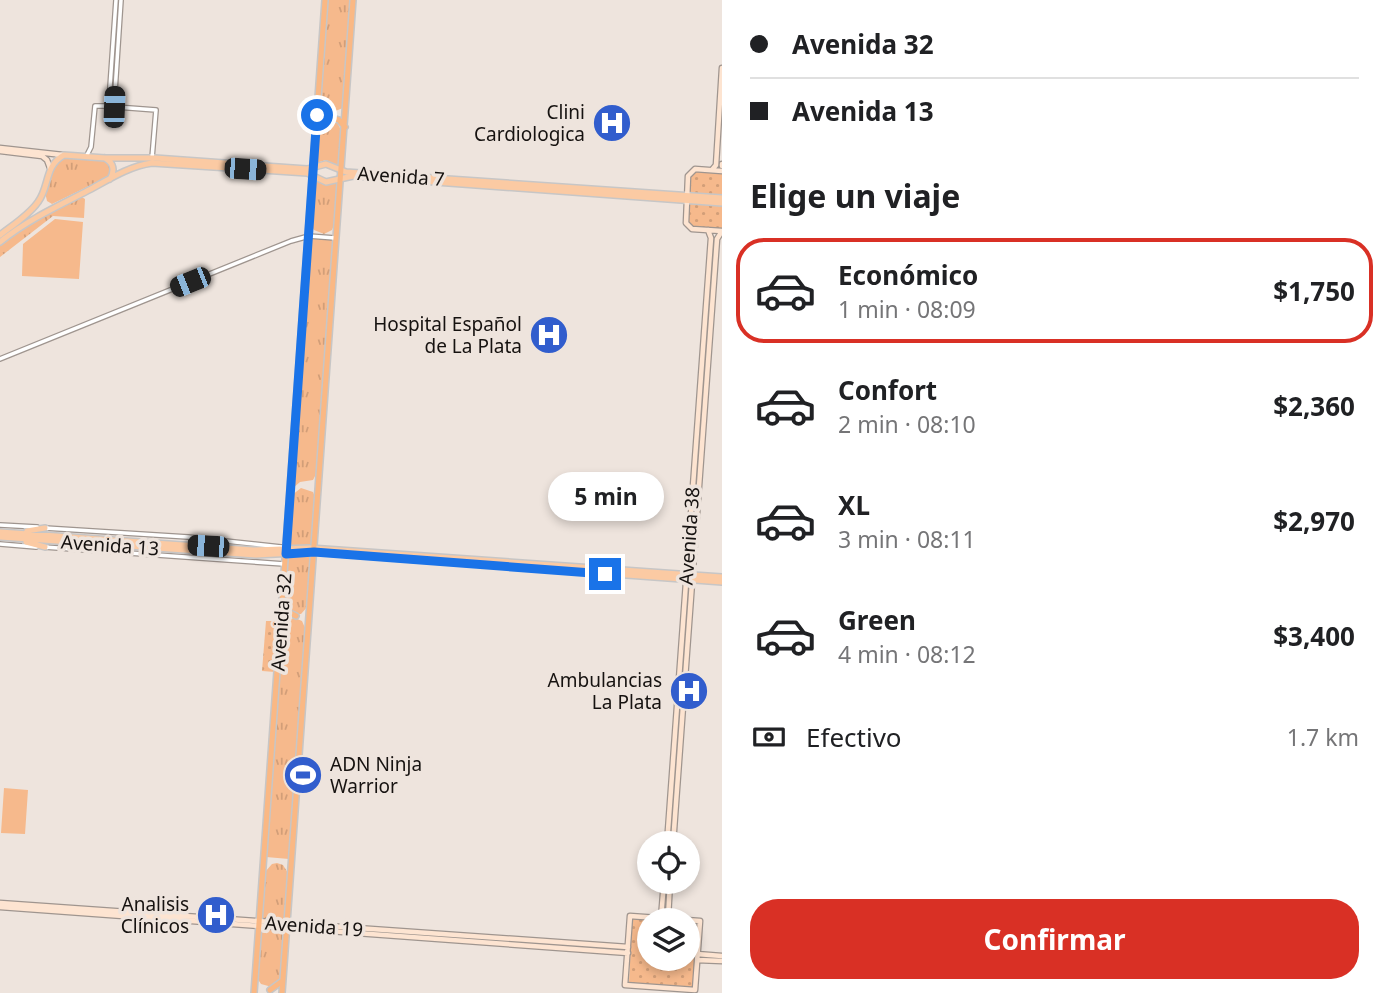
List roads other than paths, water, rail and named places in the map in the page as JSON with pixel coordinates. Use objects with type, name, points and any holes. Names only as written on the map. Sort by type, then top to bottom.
[{"type":"highway","name":"Avenida 32","points":[[254,993],[325,0]]},
{"type":"highway","name":"Avenida 32","points":[[282,993],[353,0]]},
{"type":"highway","points":[[329,117],[339,120],[345,127]]},
{"type":"highway","points":[[283,605],[288,612],[296,616]]},
{"type":"highway","points":[[270,990],[283,979]]},
{"type":"main road","points":[[710,170],[716,165],[722,68]]},
{"type":"main road","name":"Avenida 7","points":[[0,150],[105,158],[152,158],[313,172],[326,182],[353,176],[687,198]]},
{"type":"main road","name":"Avenida 7","points":[[0,150],[39,155],[47,160],[50,168]]},
{"type":"main road","points":[[0,235],[30,211],[43,195],[50,168],[64,155]]},
{"type":"main road","points":[[105,158],[111,162],[113,169],[110,179]]},
{"type":"main road","name":"Avenida 7","points":[[0,242],[25,223],[57,206],[136,166],[152,163],[313,172],[326,164],[342,170],[722,201]]},
{"type":"main road","points":[[722,167],[692,171],[688,176],[686,223],[692,229],[722,231]]},
{"type":"main road","points":[[43,195],[47,204],[57,206]]},
{"type":"main road","name":"Avenida 38","points":[[674,831],[712,238],[707,230]]},
{"type":"main road","name":"Avenida 38","points":[[668,831],[717,239],[722,231]]},
{"type":"main road","points":[[16,536],[45,528]]},
{"type":"main road","name":"Avenida 13","points":[[0,532],[16,536]]},
{"type":"main road","points":[[16,536],[45,547]]},
{"type":"main road","name":"Avenida 13","points":[[0,537],[253,550],[314,550],[722,579]]},
{"type":"main road","name":"Avenida 19","points":[[0,905],[628,950]]},
{"type":"main road","points":[[637,916],[630,916],[625,985],[660,990],[695,990],[696,971]]},
{"type":"main road","points":[[700,957],[722,956]]},
{"type":"main road","points":[[700,957],[722,961]]},
{"type":"street","points":[[103,106],[109,101],[118,0]]},
{"type":"street","points":[[114,107],[118,0]]},
{"type":"street","points":[[86,157],[91,147],[94,106],[103,106],[156,110],[152,158]]},
{"type":"street","points":[[0,359],[286,243],[309,236],[337,238]]},
{"type":"street","points":[[0,525],[188,537],[286,551]]},
{"type":"street","points":[[0,544],[285,564]]},
{"type":"place","name":"Clini Cardiologica","points":[[612,123]]},
{"type":"place","name":"Hospital Español de La Plata","points":[[549,335]]},
{"type":"place","name":"Ambulancias La Plata","points":[[689,691]]},
{"type":"place","name":"ADN Ninja Warrior","points":[[303,775]]},
{"type":"place","name":"Analisis Clínicos","points":[[216,915]]}]
